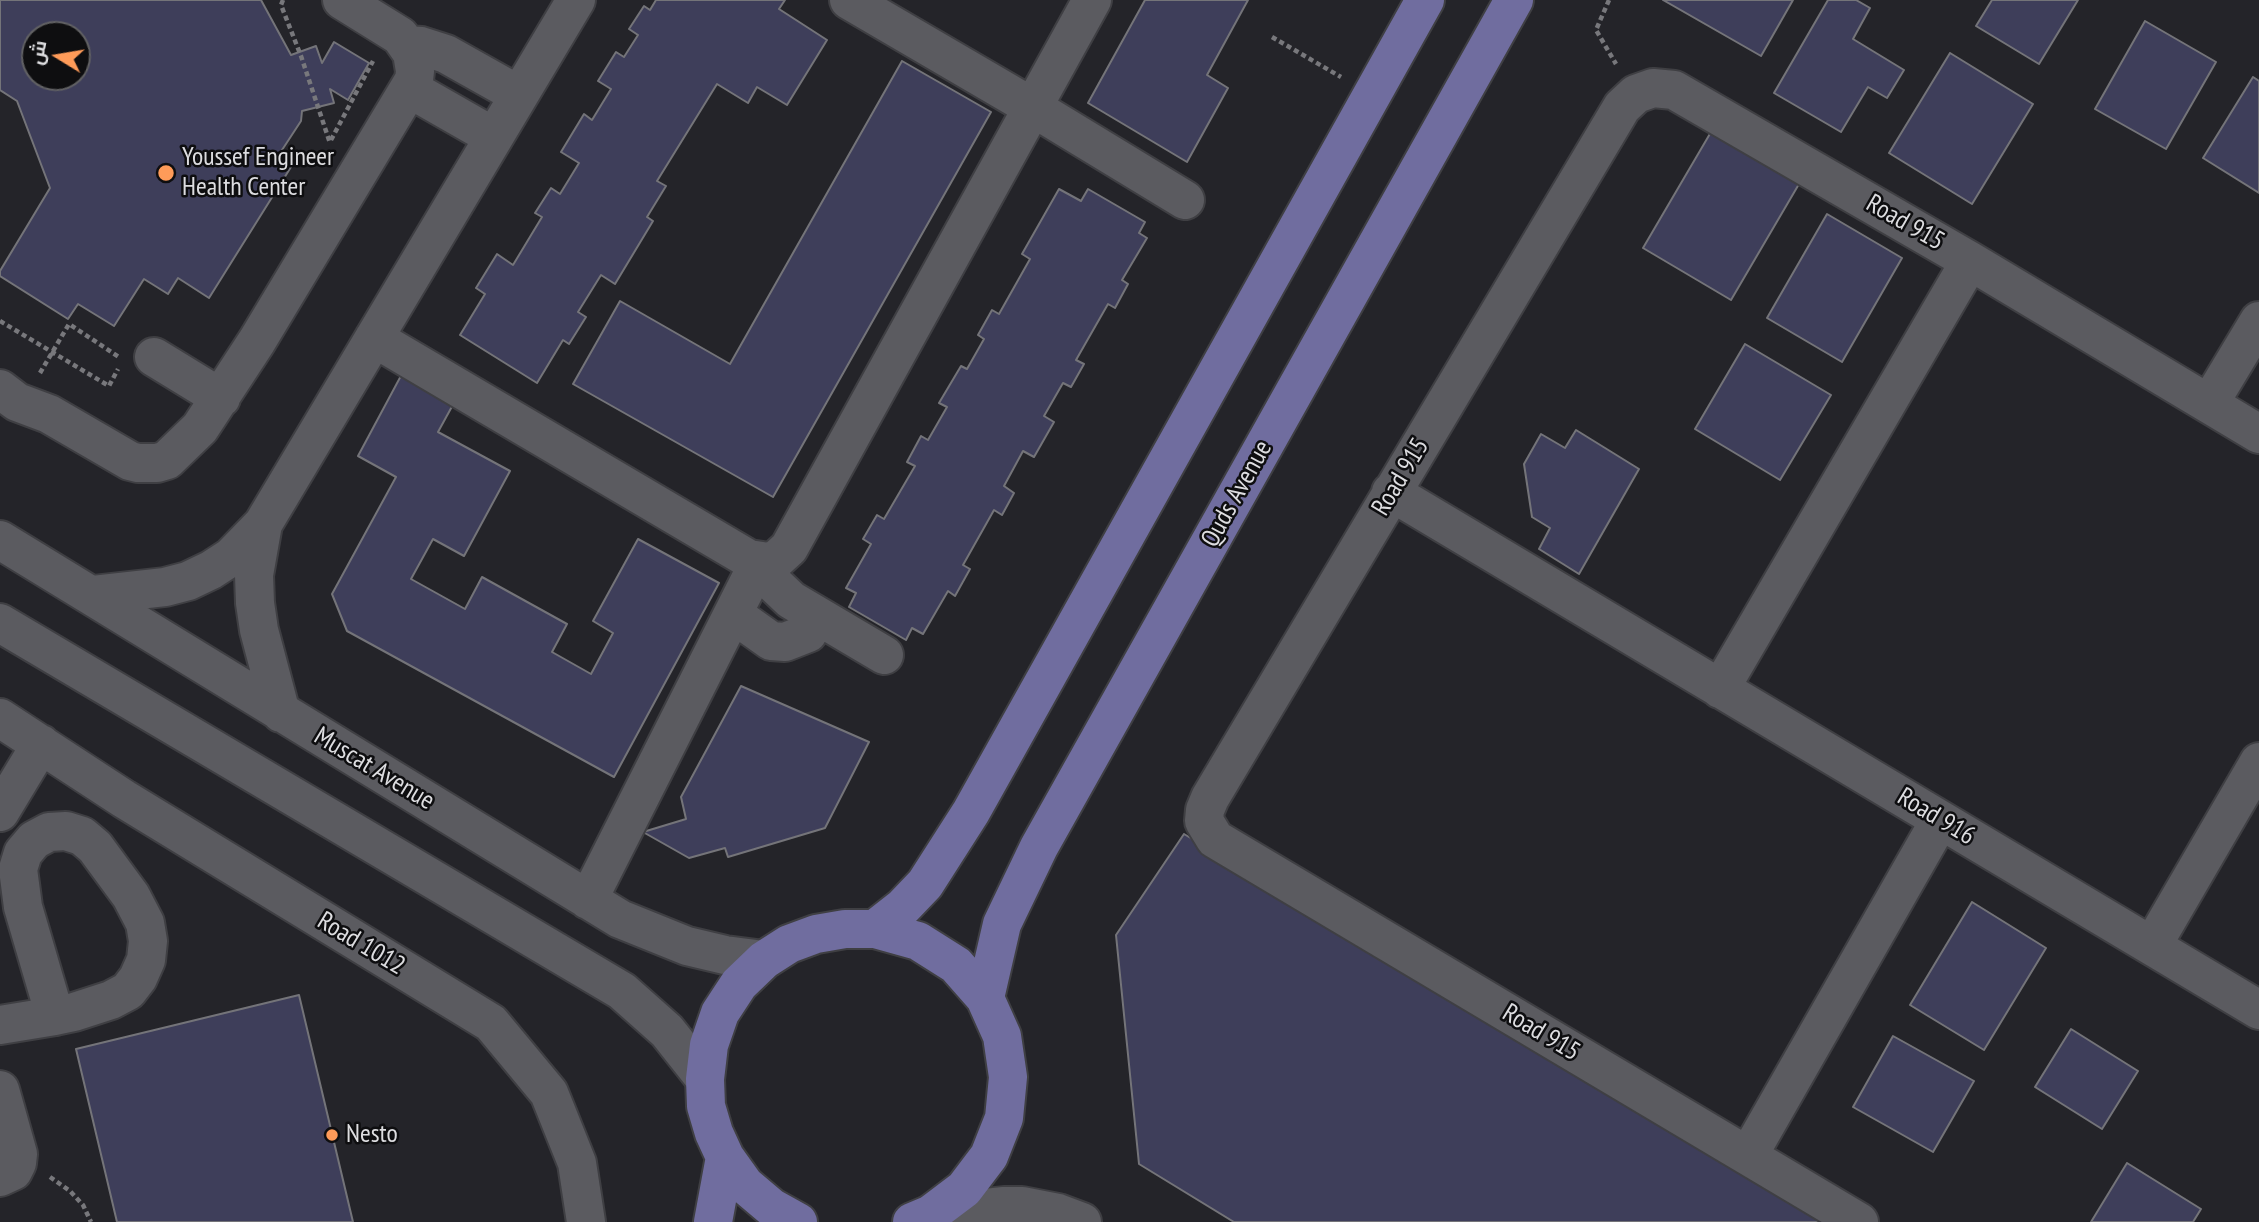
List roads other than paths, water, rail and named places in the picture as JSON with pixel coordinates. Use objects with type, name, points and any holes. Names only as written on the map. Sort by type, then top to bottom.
[{"type":"main road","points":[[875,929],[903,907],[925,884],[971,812],[1425,0]]},
{"type":"main road","name":"Quds Avenue","points":[[985,998],[1002,924],[1039,847],[1514,0]]},
{"type":"main road","points":[[799,1222],[771,1207],[745,1185],[725,1157],[706,1106],[705,1079],[709,1045],[720,1013],[739,984],[764,960],[789,944],[816,934],[845,929],[875,929],[918,941],[956,965],[985,998],[1002,1036],[1008,1077],[1004,1118],[989,1156],[964,1189],[921,1218]]},
{"type":"main road","points":[[713,1222],[725,1157]]},
{"type":"street","points":[[19,394],[130,461],[157,463],[167,460],[200,428],[410,89],[415,62],[408,44],[400,36],[342,0]]},
{"type":"street","points":[[93,595],[165,587],[188,580],[231,557],[263,524],[576,0]]},
{"type":"street","points":[[849,0],[1185,200]]},
{"type":"street","points":[[588,900],[733,614],[776,559],[789,548],[1092,0]]},
{"type":"street","points":[[408,44],[446,54],[519,95]]},
{"type":"street","name":"Road 915","points":[[1859,1222],[1215,839],[1204,821],[1210,798],[1622,107],[1636,94],[1653,88],[1674,90],[1970,261],[2259,434]]},
{"type":"street","points":[[410,89],[494,137]]},
{"type":"street","points":[[1720,689],[1970,261]]},
{"type":"street","points":[[2209,404],[2259,321]]},
{"type":"street","points":[[374,338],[749,559],[766,572],[791,600],[879,663],[808,633],[777,605],[766,572]]},
{"type":"street","points":[[154,356],[221,398]]},
{"type":"street","name":"Road 916","points":[[1391,492],[2259,1010]]},
{"type":"street","points":[[263,524],[254,575],[254,603],[281,713]]},
{"type":"street","name":"Muscat Avenue","points":[[0,540],[620,919],[676,942],[725,956],[764,960]]},
{"type":"street","points":[[733,614],[771,641],[785,642],[808,633]]},
{"type":"street","points":[[0,623],[622,991],[667,1031],[705,1079]]},
{"type":"street","name":"Road 1012","points":[[0,812],[13,733],[491,1023],[549,1093],[577,1163],[586,1222]]},
{"type":"street","points":[[2152,946],[2259,762]]},
{"type":"street","points":[[1748,1156],[1940,820]]},
{"type":"street","points":[[0,1024],[55,1016],[92,1007],[128,991],[138,978],[146,960],[148,942],[145,923],[114,871],[82,836],[66,831],[49,832],[34,840],[23,853],[18,869],[23,907],[55,1016]]},
{"type":"street","points":[[0,1090],[19,1154],[9,1170]]},
{"type":"street","points":[[921,1218],[1004,1206],[1022,1206],[1058,1213],[1082,1222]]},
{"type":"place","name":"Youssef Engineer Health Center","points":[[166,173]]},
{"type":"place","name":"Nesto","points":[[332,1135]]}]
